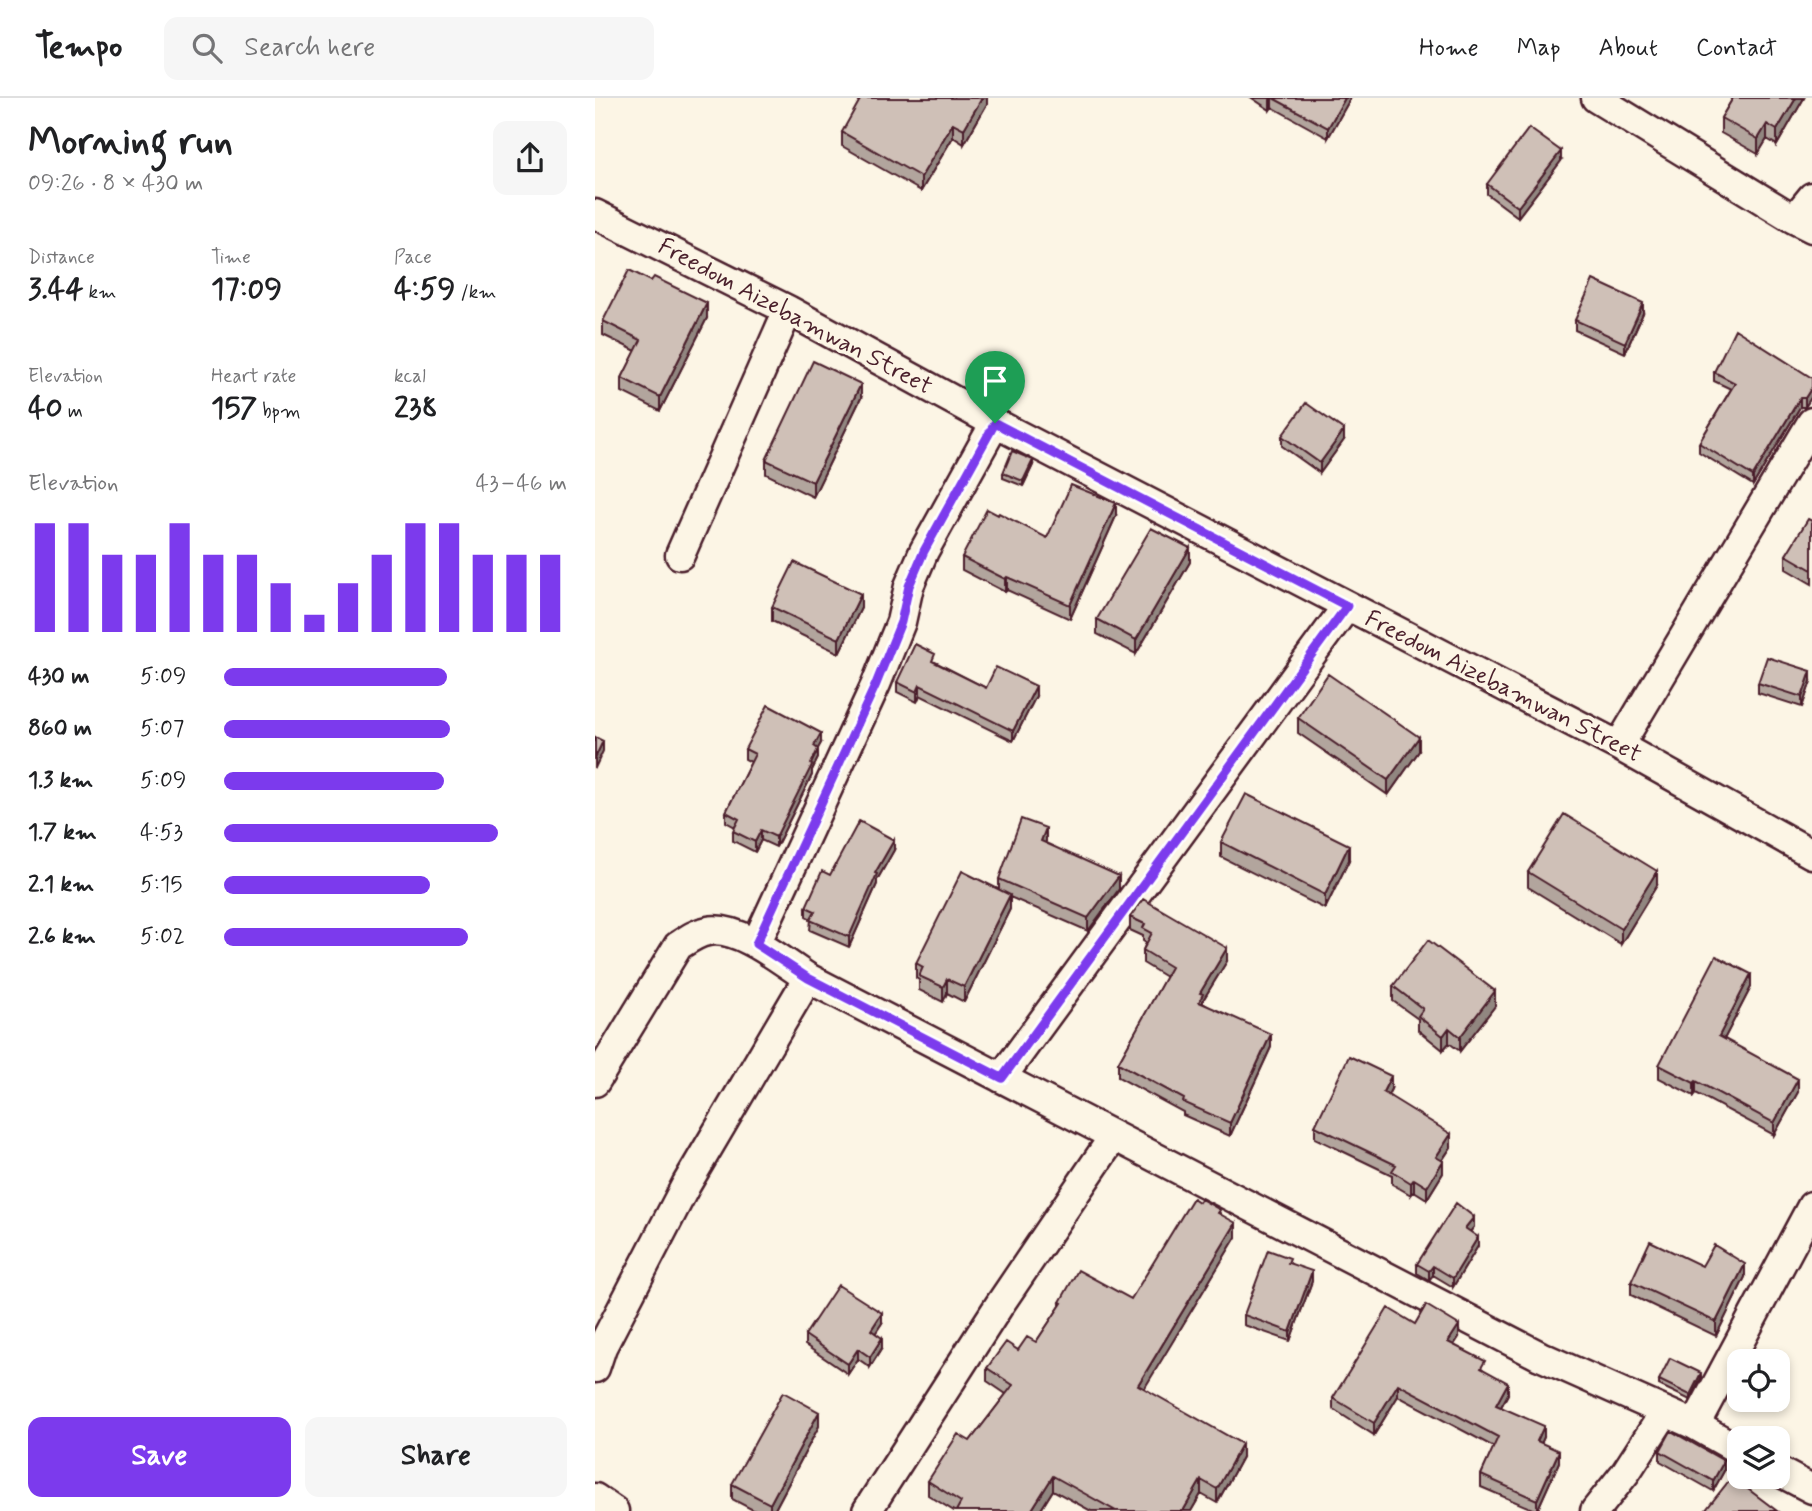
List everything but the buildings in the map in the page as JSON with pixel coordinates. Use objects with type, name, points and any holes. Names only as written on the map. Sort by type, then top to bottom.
[{"type":"street","points":[[1595,98],[1803,223],[1812,197]]},
{"type":"street","name":"Freedom Aizebamwan Street","points":[[595,214],[788,310],[995,423],[1619,746],[1812,854]]},
{"type":"street","points":[[680,555],[788,310]]},
{"type":"street","points":[[1619,746],[1812,422]]},
{"type":"street","points":[[756,944],[876,684],[901,622],[909,586],[924,551],[995,423]]},
{"type":"street","points":[[1002,1078],[1347,606]]},
{"type":"street","points":[[595,1082],[678,946],[693,936],[710,930],[726,932],[756,944],[808,978],[1540,1356],[1695,1425],[1727,1443]]},
{"type":"street","points":[[595,1368],[602,1347],[686,1185],[808,978]]},
{"type":"street","points":[[867,1511],[1000,1304],[1114,1136]]},
{"type":"street","points":[[1695,1425],[1812,1206]]},
{"type":"street","points":[[1595,1511],[1626,1472],[1665,1412]]},
{"type":"street","points":[[1790,1477],[1812,1489]]},
{"type":"street","points":[[595,1498],[614,1511]]},
{"type":"route","points":[[995,423],[1347,606],[1002,1078],[808,978],[756,944],[876,684],[901,622],[909,586],[924,551],[995,423]]}]
